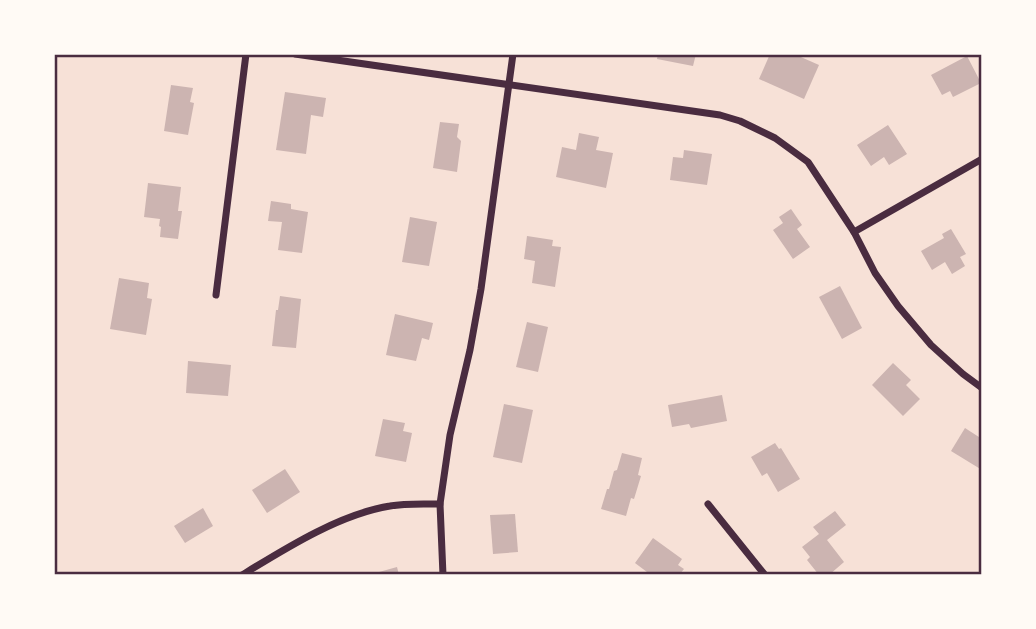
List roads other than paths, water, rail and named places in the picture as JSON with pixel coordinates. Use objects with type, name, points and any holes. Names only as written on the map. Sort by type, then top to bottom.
[{"type":"street","points":[[216,295],[246,54]]},
{"type":"street","points":[[295,54],[720,115],[740,121],[775,138],[808,162],[855,232],[875,273],[898,306],[931,345],[982,388]]},
{"type":"street","points":[[443,575],[440,503],[450,435],[470,351],[481,289],[513,54]]},
{"type":"street","points":[[855,232],[982,159]]},
{"type":"street","points":[[242,575],[281,551],[342,520],[391,506],[440,503]]},
{"type":"street","points":[[708,504],[765,575]]}]
